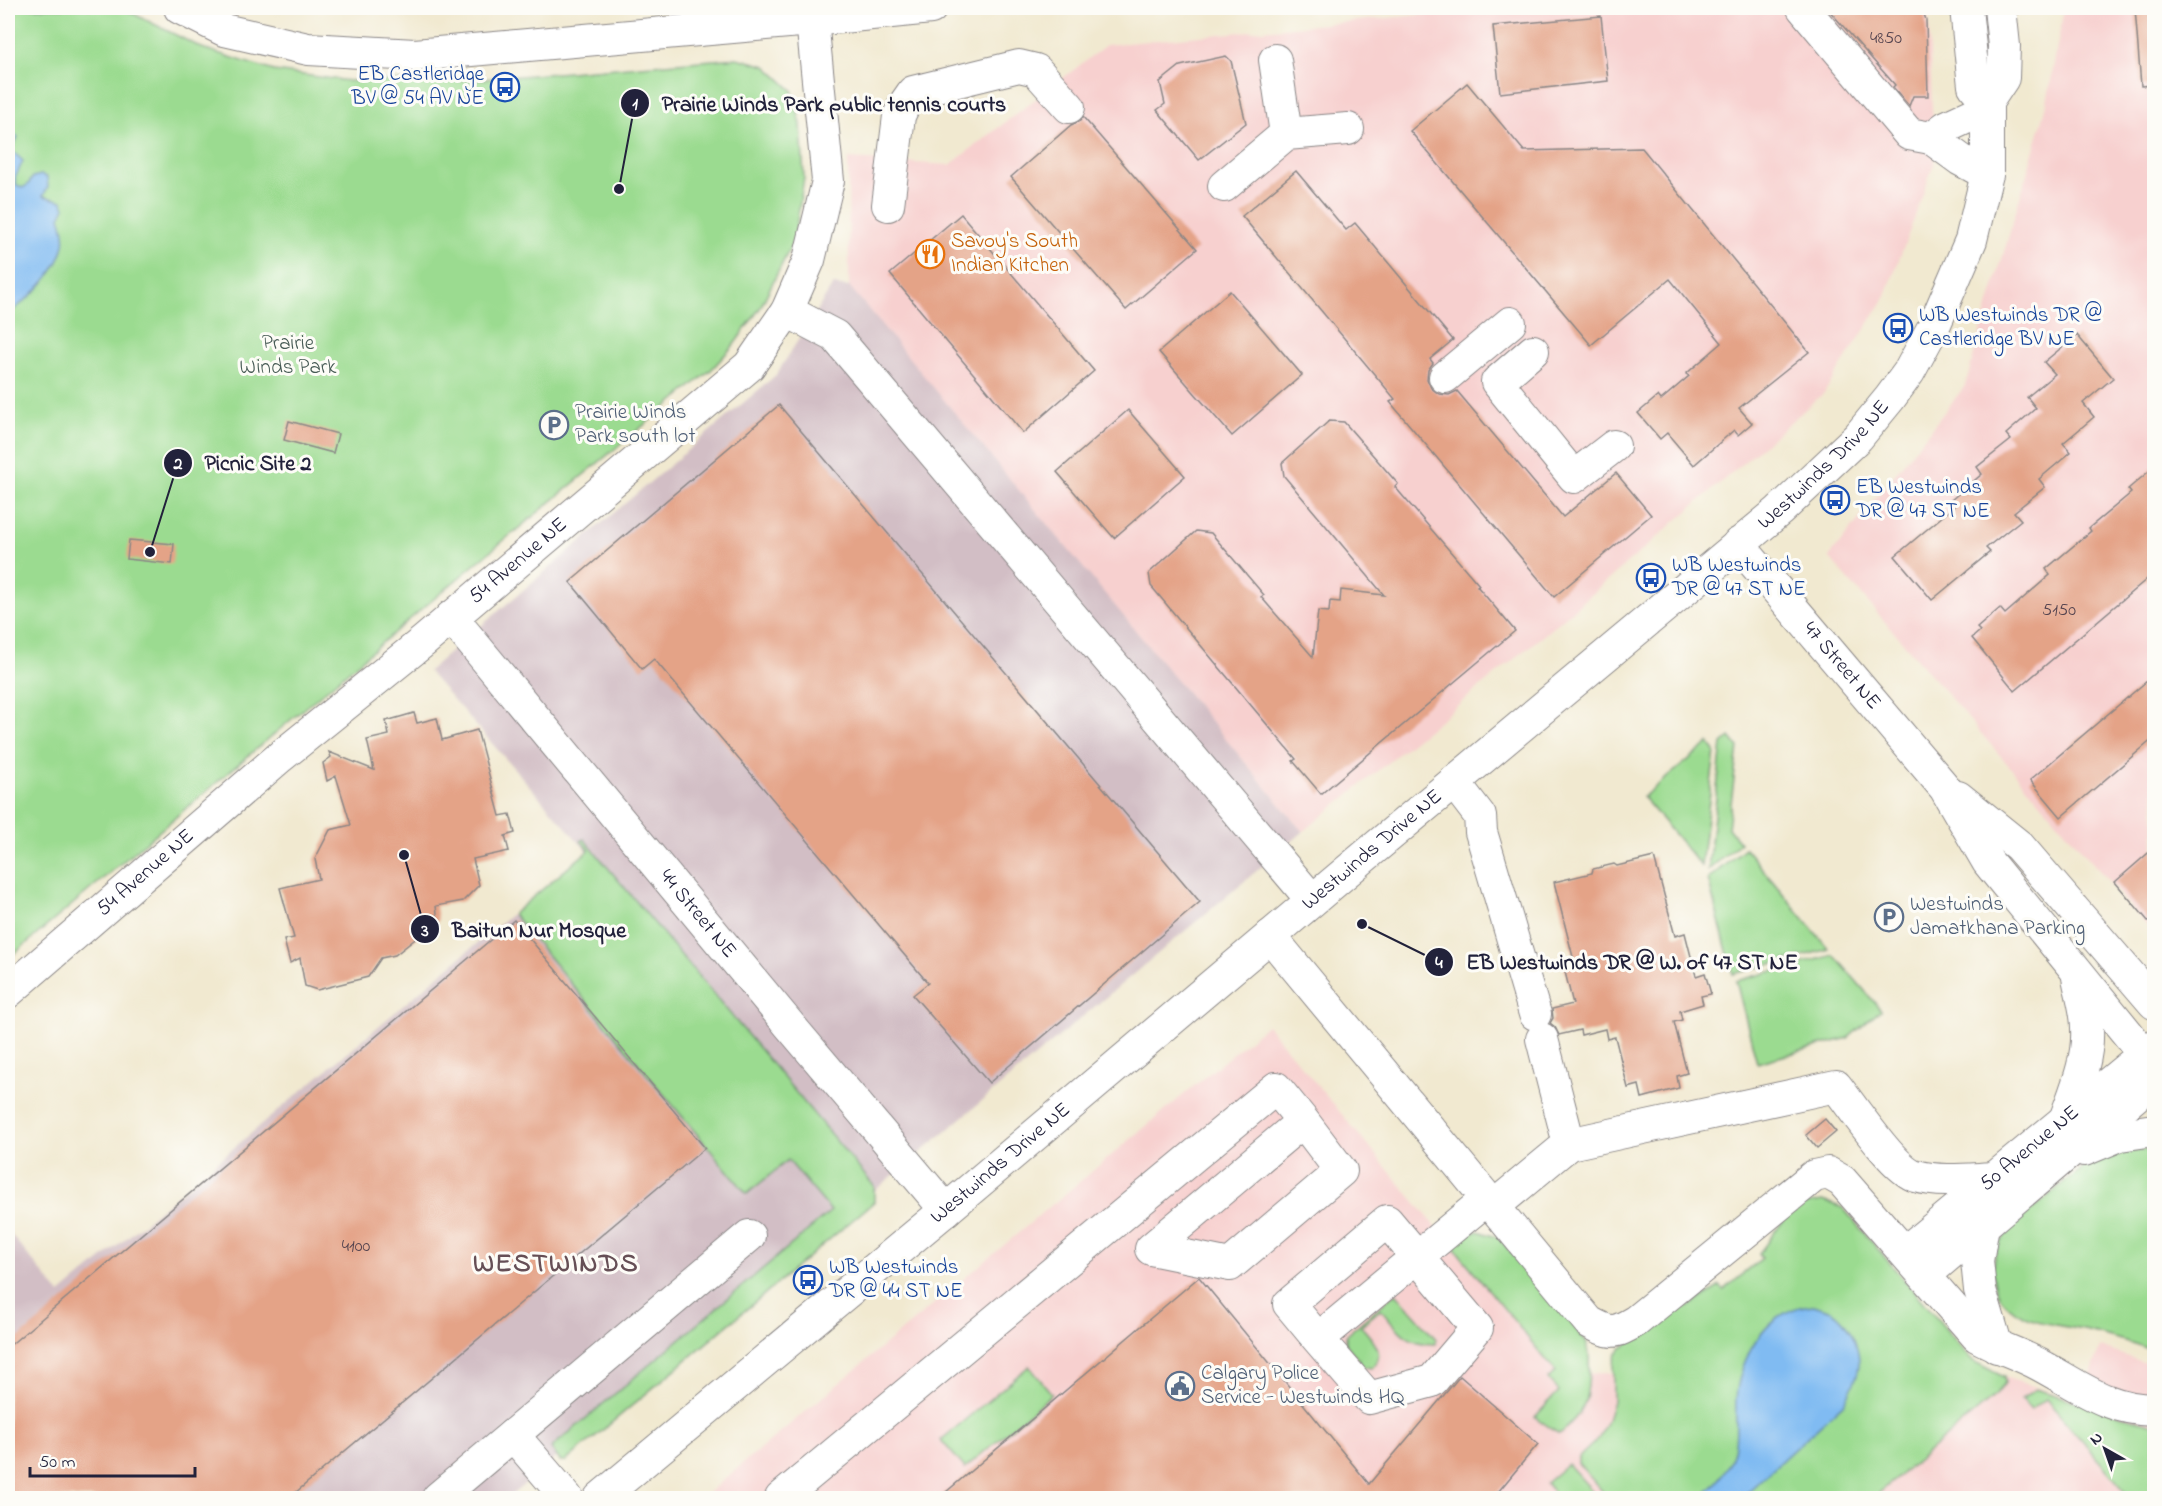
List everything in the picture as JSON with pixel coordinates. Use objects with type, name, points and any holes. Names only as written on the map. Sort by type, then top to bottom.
[{"type":"street","points":[[180,8],[224,30],[308,49],[415,55],[931,8]]},
{"type":"street","points":[[1803,8],[1909,134],[1931,138],[1961,160],[1987,174]]},
{"type":"street","name":"Westwinds Drive NE","points":[[600,1498],[1779,511],[1858,437],[1909,372],[1934,326],[1971,240],[1987,174],[1987,105],[1974,86],[1966,8]]},
{"type":"street","points":[[1931,138],[1946,127],[1987,105],[2003,78],[2004,46],[2000,8]]},
{"type":"street","points":[[2004,46],[2018,21],[2019,8]]},
{"type":"street","name":"54 Avenue NE","points":[[8,992],[280,757],[451,617],[749,366],[787,311],[809,260],[828,181],[812,20]]},
{"type":"street","points":[[1275,60],[1286,134]]},
{"type":"street","points":[[888,204],[899,116],[913,92],[1019,66],[1036,70],[1070,107]]},
{"type":"street","points":[[1224,186],[1286,134],[1348,129]]},
{"type":"street","points":[[787,311],[835,336],[1312,900]]},
{"type":"street","points":[[1445,376],[1510,323]]},
{"type":"street","points":[[1533,351],[1497,382],[1574,477],[1614,446]]},
{"type":"street","name":"47 Street NE","points":[[1738,544],[1945,788],[1988,862],[2152,1062]]},
{"type":"street","name":"44 Street NE","points":[[451,617],[946,1210]]},
{"type":"street","points":[[1454,782],[1480,816],[1481,832],[1539,1026],[1569,1143]]},
{"type":"street","name":"47 Street NE","points":[[1945,788],[2019,846],[2154,1003]]},
{"type":"street","points":[[1270,936],[1589,1322],[1606,1332],[1621,1330],[1636,1321],[1814,1176],[1828,1173],[1842,1181],[1977,1336],[2038,1364],[2089,1394],[2133,1410],[2154,1410]]},
{"type":"street","points":[[2064,1121],[2087,1050],[2088,1026],[2077,973]]},
{"type":"street","name":"50 Avenue NE","points":[[1915,1263],[1995,1178],[2064,1121],[2152,1062]]},
{"type":"street","name":"50 Avenue NE","points":[[1915,1263],[1983,1225],[2058,1160],[2152,1062]]},
{"type":"street","points":[[1318,1339],[1417,1257],[1569,1143],[1836,1086],[1895,1161],[1915,1176],[1949,1179],[1995,1178]]},
{"type":"street","points":[[781,1498],[1276,1088],[1341,1171],[1230,1265],[1151,1249],[1123,1216]]},
{"type":"street","points":[[1151,1249],[1303,1120]]},
{"type":"street","points":[[2058,1160],[2120,1135],[2154,1130]]},
{"type":"street","points":[[1387,1221],[1477,1328],[1432,1381],[1369,1398],[1318,1339],[1289,1304],[1387,1221]]},
{"type":"street","points":[[1983,1225],[1977,1261],[1980,1290],[1997,1347]]},
{"type":"street","points":[[438,1498],[749,1236]]},
{"type":"street","points":[[513,1435],[567,1498]]},
{"type":"shaded area","points":[[1492,8],[1926,8],[1929,25],[1934,164],[1885,298],[1824,393],[1557,624],[1303,832],[849,287],[848,159],[950,165],[1106,45]]},
{"type":"shaded area","points":[[2064,8],[2154,8],[2154,934],[1829,557],[1965,386],[2046,108]]},
{"type":"shaded area","points":[[833,285],[850,287],[1303,832],[508,1498],[8,1498],[8,1231],[60,1294],[587,851],[428,671],[776,375]]},
{"type":"shaded area","points":[[1267,1025],[1559,1374],[1615,1373],[1836,1212],[1849,1214],[1973,1361],[2004,1377],[2082,1402],[2100,1347],[2154,1366],[2154,1498],[702,1498]]},
{"type":"green space","name":"Prairie Winds Park","points":[[8,8],[122,8],[202,48],[274,71],[349,81],[472,80],[737,58],[766,66],[792,90],[801,124],[804,178],[794,240],[760,308],[733,346],[711,370],[474,565],[8,959]]},
{"type":"green space","points":[[1730,737],[1738,747],[1728,828],[1740,843],[1708,870],[1722,744]]},
{"type":"green space","points":[[1709,743],[1715,751],[1701,866],[1643,797]]},
{"type":"green space","points":[[584,839],[874,1186],[874,1202],[566,1461],[560,1461],[551,1448],[831,1211],[788,1160],[747,1194],[513,914],[589,850],[581,841]]},
{"type":"green space","points":[[1745,848],[1829,949],[1733,974],[1708,879]]},
{"type":"green space","points":[[1834,955],[1881,1010],[1848,1038],[1757,1063],[1736,981]]},
{"type":"green space","points":[[2148,1150],[2154,1165],[2154,1351],[2129,1342],[2035,1320],[2017,1313],[2000,1296],[1994,1283],[1993,1260],[2009,1231],[2070,1178],[2091,1163],[2117,1153]]},
{"type":"green space","points":[[1823,1201],[1843,1208],[1973,1361],[2004,1377],[2005,1383],[1997,1394],[1873,1498],[1608,1498],[1578,1463],[1578,1458],[1599,1438],[1606,1423],[1613,1401],[1613,1364],[1616,1354],[1647,1332],[1667,1314],[1688,1307],[1720,1286],[1724,1290],[1762,1258],[1759,1253],[1791,1212],[1810,1203]]},
{"type":"green space","points":[[1478,1231],[1499,1238],[1586,1341],[1589,1358],[1586,1398],[1575,1419],[1559,1434],[1535,1417],[1559,1391],[1548,1379],[1556,1372],[1452,1245],[1466,1234]]},
{"type":"green space","points":[[1396,1293],[1436,1339],[1436,1344],[1426,1344],[1410,1339],[1398,1330],[1381,1309],[1361,1326],[1374,1341],[1379,1357],[1372,1368],[1364,1367],[1346,1344],[1346,1335]]},
{"type":"green space","points":[[1029,1366],[1052,1394],[965,1468],[941,1440]]},
{"type":"green space","points":[[2035,1389],[2154,1425],[2154,1498],[2131,1498],[2046,1399],[2031,1410],[2021,1399]]},
{"type":"green space","points":[[1568,1464],[1599,1498],[1559,1498],[1546,1483]]},
{"type":"water","points":[[8,130],[18,137],[11,150],[23,161],[15,178],[16,184],[22,188],[28,185],[33,177],[41,175],[47,177],[48,187],[43,196],[62,201],[65,207],[60,217],[64,245],[56,265],[34,293],[8,314]]},
{"type":"water","points":[[1814,1305],[1838,1315],[1855,1342],[1859,1364],[1844,1403],[1741,1498],[1701,1498],[1724,1473],[1733,1455],[1736,1399],[1743,1367],[1750,1351],[1770,1325],[1783,1315],[1797,1308]]},
{"type":"building","points":[[1827,8],[1922,8],[1926,20],[1928,96],[1913,96],[1909,106],[1893,87],[1895,85]]},
{"type":"building","points":[[2135,8],[2154,8],[2154,85],[2141,86]]},
{"type":"building","points":[[1601,16],[1608,81],[1500,93],[1493,26]]},
{"type":"building","points":[[1226,56],[1231,61],[1246,123],[1199,160],[1157,110],[1165,104],[1160,82],[1180,66]]},
{"type":"building","points":[[1467,83],[1524,151],[1642,148],[1809,352],[1739,408],[1752,423],[1738,435],[1734,430],[1694,465],[1667,433],[1660,439],[1638,413],[1658,396],[1661,400],[1689,376],[1686,374],[1722,343],[1670,279],[1591,345],[1410,131]]},
{"type":"building","points":[[1083,117],[1197,249],[1126,310],[1011,177]]},
{"type":"building","points":[[1296,171],[1346,230],[1355,223],[1453,340],[1430,359],[1433,363],[1428,370],[1427,379],[1431,388],[1439,394],[1449,395],[1457,391],[1563,517],[1616,473],[1651,515],[1554,597],[1390,402],[1395,399],[1242,216]]},
{"type":"building","points":[[961,214],[1094,371],[1023,433],[890,274]]},
{"type":"building","points":[[1230,291],[1302,375],[1232,436],[1159,352]]},
{"type":"building","points":[[2077,335],[2113,378],[2083,403],[2094,417],[2063,443],[2071,452],[2039,479],[2045,487],[2014,512],[2021,520],[1986,548],[1990,552],[1932,600],[1895,556],[1956,505],[1951,500],[1982,474],[1977,467],[2011,440],[2006,434],[2036,408],[2027,397],[2055,374],[2044,362]]},
{"type":"building","points":[[779,405],[1200,902],[989,1083],[913,995],[928,983],[654,659],[642,669],[570,582]]},
{"type":"building","points":[[1128,410],[1185,476],[1114,538],[1057,472]]},
{"type":"building","points":[[289,421],[338,434],[333,453],[284,440]]},
{"type":"building","points":[[1329,421],[1344,422],[1398,484],[1395,487],[1515,631],[1321,794],[1293,761],[1296,759],[1151,586],[1149,573],[1196,531],[1211,533],[1264,595],[1261,597],[1313,657],[1318,611],[1329,612],[1330,601],[1340,602],[1341,590],[1384,595],[1284,476],[1282,463]]},
{"type":"building","points":[[2154,467],[2154,573],[2015,691],[1972,638],[1980,631],[1977,628],[2000,608],[2005,614],[2050,575],[2046,569],[2091,531],[2089,528],[2131,493],[2128,489]]},
{"type":"building","points":[[129,540],[174,544],[172,564],[127,559]]},
{"type":"building","points":[[2154,675],[2154,738],[2061,817],[2030,780]]},
{"type":"building","points":[[414,713],[417,723],[437,718],[442,740],[477,730],[500,816],[510,814],[515,833],[505,836],[509,851],[473,859],[479,885],[463,901],[436,906],[438,921],[395,955],[381,958],[368,977],[317,990],[305,986],[300,958],[290,963],[284,940],[294,938],[280,888],[319,879],[315,859],[330,830],[351,825],[336,776],[327,781],[323,763],[331,757],[329,752],[374,770],[367,740],[389,735],[386,721]]},
{"type":"building","points":[[2154,848],[2154,928],[2115,882]]},
{"type":"building","points":[[1654,857],[1675,936],[1685,933],[1696,976],[1705,973],[1711,994],[1701,996],[1703,1004],[1680,1011],[1682,1020],[1674,1022],[1687,1073],[1677,1076],[1679,1088],[1642,1098],[1639,1085],[1628,1088],[1615,1037],[1607,1039],[1605,1029],[1581,1035],[1580,1030],[1559,1035],[1550,1023],[1553,1018],[1552,1009],[1573,1004],[1563,964],[1574,961],[1554,882],[1592,873],[1593,869]]},
{"type":"building","points":[[514,920],[705,1148],[289,1498],[8,1498],[8,1347]]},
{"type":"building","points":[[1825,1119],[1836,1132],[1817,1148],[1806,1135]]},
{"type":"building","name":"Calgary Police Service - Westwinds HQ","points":[[1199,1277],[1369,1484],[1460,1376],[1538,1444],[1493,1498],[939,1498]]},
{"type":"place","name":"EB Castleridge BV @ 54 AV NE","points":[[505,87]]},
{"type":"place","name":"Prairie Winds Park public tennis courts","points":[[619,189]]},
{"type":"place","name":"Savoy's South Indian Kitchen","points":[[930,254]]},
{"type":"place","name":"WB Westwinds DR @ Castleridge BV NE","points":[[1898,328]]},
{"type":"place","name":"Prairie Winds Park south lot","points":[[554,425]]},
{"type":"place","name":"EB Westwinds DR @ 47 ST NE","points":[[1835,500]]},
{"type":"place","name":"Picnic Site 2","points":[[150,552]]},
{"type":"place","name":"WB Westwinds DR @ 47 ST NE","points":[[1651,578]]},
{"type":"place","name":"Baitun Nur Mosque","points":[[404,855]]},
{"type":"place","name":"Westwinds Jamatkhana Parking","points":[[1889,917]]},
{"type":"place","name":"EB Westwinds DR @ W. of 47 ST NE","points":[[1362,924]]},
{"type":"place","name":"WB Westwinds DR @ 44 ST NE","points":[[808,1280]]},
{"type":"place","name":"Calgary Police Service - Westwinds HQ","points":[[1180,1386]]},
{"type":"district","name":"WESTWINDS","points":[[556,1264]]}]
